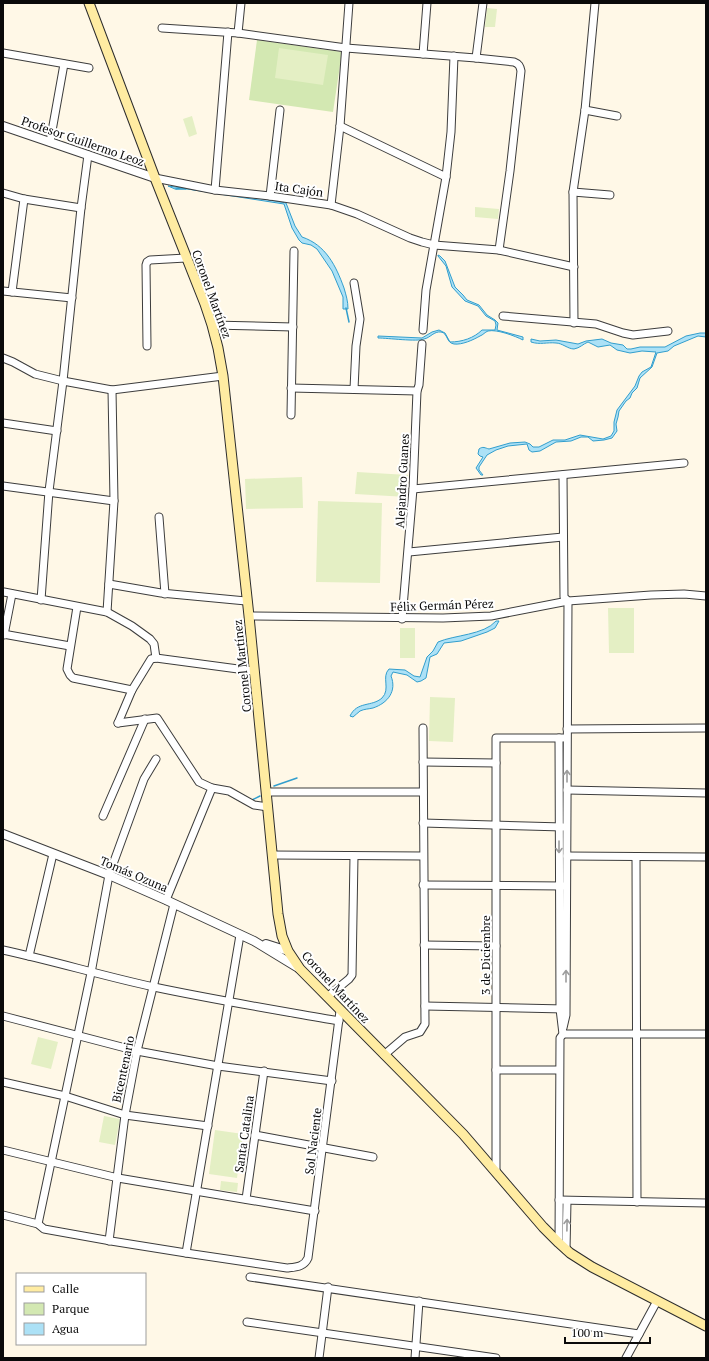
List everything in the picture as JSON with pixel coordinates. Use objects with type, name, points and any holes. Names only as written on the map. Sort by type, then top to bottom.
[{"type":"main road","name":"Coronel Martínez","points":[[90,3],[216,338],[223,376],[246,601],[249,616],[253,671],[278,914],[282,936],[288,951],[300,969],[340,1011],[463,1134],[559,1244],[592,1267],[657,1301]]},
{"type":"main road","points":[[657,1301],[706,1326]]},
{"type":"street","points":[[238,33],[241,3]]},
{"type":"street","points":[[331,205],[340,126],[349,3]]},
{"type":"street","points":[[423,54],[427,3]]},
{"type":"street","points":[[476,58],[483,3]]},
{"type":"street","points":[[574,323],[574,192],[585,110],[595,3]]},
{"type":"street","points":[[162,28],[238,33],[346,48],[476,58],[514,62],[518,64],[520,67],[510,171],[499,250]]},
{"type":"street","points":[[215,190],[228,32]]},
{"type":"street","points":[[3,53],[89,68]]},
{"type":"street","points":[[423,330],[426,290],[446,178],[454,56]]},
{"type":"street","points":[[50,142],[64,64]]},
{"type":"street","points":[[270,196],[280,110]]},
{"type":"street","points":[[585,110],[617,116]]},
{"type":"street","name":"Profesor Guillermo Leoz","points":[[3,126],[88,155],[157,182]]},
{"type":"street","points":[[340,126],[446,178]]},
{"type":"street","points":[[41,600],[49,491],[63,381],[88,155]]},
{"type":"street","name":"Ita Cajón","points":[[157,182],[331,205],[358,214],[410,238],[434,245],[499,250],[574,268]]},
{"type":"street","points":[[574,192],[610,195]]},
{"type":"street","points":[[3,193],[24,199],[81,208]]},
{"type":"street","points":[[12,292],[24,199]]},
{"type":"street","points":[[291,415],[294,251]]},
{"type":"street","points":[[147,346],[147,262],[150,260],[186,258]]},
{"type":"street","points":[[354,283],[360,319],[356,346],[354,389]]},
{"type":"street","points":[[3,291],[72,298]]},
{"type":"street","points":[[502,316],[603,326],[633,335],[668,331]]},
{"type":"street","points":[[212,325],[293,328]]},
{"type":"street","name":"Alejandro Guanes","points":[[402,619],[409,552],[417,391],[419,385],[422,344]]},
{"type":"street","points":[[3,358],[35,374],[112,390],[223,376]]},
{"type":"street","points":[[291,388],[417,391]]},
{"type":"street","points":[[107,612],[114,501],[112,390]]},
{"type":"street","points":[[3,423],[57,431]]},
{"type":"street","points":[[413,489],[684,463]]},
{"type":"street","points":[[563,475],[564,597],[568,601],[567,730],[563,738],[563,1031],[560,1038],[560,1070],[563,1201],[566,1250]]},
{"type":"street","points":[[3,486],[49,491],[114,501]]},
{"type":"street","points":[[159,517],[165,594]]},
{"type":"street","points":[[409,552],[563,537]]},
{"type":"street","points":[[109,584],[165,594],[246,601]]},
{"type":"street","points":[[4,592],[107,612],[132,626],[150,639],[154,644],[156,658]]},
{"type":"street","points":[[12,594],[4,634],[70,646]]},
{"type":"street","name":"Félix Germán Pérez","points":[[249,616],[402,619],[491,616],[568,601],[651,594],[706,596]]},
{"type":"street","points":[[77,607],[67,669],[70,675],[73,678],[132,690]]},
{"type":"street","points":[[253,671],[156,658],[151,659],[132,690],[118,723],[154,717],[158,719],[199,782],[212,788],[229,791],[254,805],[268,807]]},
{"type":"street","points":[[103,816],[145,719]]},
{"type":"street","points":[[384,1055],[406,1037],[422,1031],[425,1024],[423,728]]},
{"type":"street","points":[[567,730],[706,728]]},
{"type":"street","name":"3 de Diciembre","points":[[496,1171],[496,738],[563,738]]},
{"type":"street","points":[[563,738],[567,790],[563,827],[567,856],[563,886]]},
{"type":"street","points":[[38,1224],[91,973],[109,875],[144,779],[156,759]]},
{"type":"street","points":[[423,762],[496,763]]},
{"type":"street","name":"Bicentenario","points":[[109,1241],[125,1115],[170,902],[212,788]]},
{"type":"street","points":[[567,790],[706,793]]},
{"type":"street","points":[[266,792],[423,792]]},
{"type":"street","points":[[423,823],[563,827]]},
{"type":"street","name":"Tomás Ozuna","points":[[3,834],[109,875],[254,941],[288,951]]},
{"type":"street","points":[[29,956],[53,854]]},
{"type":"street","points":[[272,855],[423,856]]},
{"type":"street","points":[[327,997],[352,975],[354,856]]},
{"type":"street","points":[[567,856],[706,857]]},
{"type":"street","points":[[636,857],[637,1202]]},
{"type":"street","points":[[424,885],[563,886]]},
{"type":"street","points":[[3,1215],[38,1224],[44,1228],[109,1241],[186,1253],[240,935]]},
{"type":"street","name":"Tomás Ozuna","points":[[254,941],[300,969]]},
{"type":"street","points":[[424,945],[496,946]]},
{"type":"street","points":[[3,950],[91,973],[153,987],[339,1021]]},
{"type":"street","points":[[425,1006],[563,1009]]},
{"type":"street","name":"Sol Naciente","points":[[186,1253],[287,1268],[302,1266],[306,1262],[308,1258],[315,1211],[340,1011]]},
{"type":"street","points":[[3,1016],[138,1051],[218,1066],[332,1081]]},
{"type":"street","points":[[563,1031],[636,1034],[706,1034]]},
{"type":"street","points":[[496,1070],[560,1070]]},
{"type":"street","name":"Santa Catalina","points":[[246,1199],[264,1071]]},
{"type":"street","points":[[3,1082],[65,1096],[125,1115],[208,1126]]},
{"type":"street","points":[[255,1135],[373,1157]]},
{"type":"street","points":[[3,1150],[118,1178],[315,1211]]},
{"type":"street","points":[[563,1201],[706,1203]]},
{"type":"street","points":[[559,1244],[563,1201]]},
{"type":"street","points":[[250,1277],[328,1287],[639,1334]]},
{"type":"street","points":[[319,1358],[328,1287]]},
{"type":"street","points":[[415,1358],[419,1301]]},
{"type":"street","points":[[626,1358],[657,1301]]},
{"type":"street","points":[[247,1322],[496,1358]]},
{"type":"green space","points":[[487,8],[497,9],[495,27],[485,27]]},
{"type":"green space","points":[[257,40],[342,52],[333,112],[249,100]]},
{"type":"green space","points":[[279,48],[328,55],[323,85],[275,78]]},
{"type":"green space","points":[[192,116],[197,134],[189,137],[183,119]]},
{"type":"green space","points":[[475,207],[499,209],[498,219],[475,217]]},
{"type":"green space","points":[[357,472],[408,475],[407,497],[355,494]]},
{"type":"green space","points":[[302,477],[303,508],[246,509],[245,479]]},
{"type":"green space","points":[[318,501],[382,503],[380,583],[316,582]]},
{"type":"green space","points":[[608,608],[634,608],[634,653],[609,653]]},
{"type":"green space","points":[[400,628],[415,628],[415,658],[400,658]]},
{"type":"green space","points":[[430,697],[455,698],[453,742],[429,741]]},
{"type":"green space","points":[[38,1037],[58,1042],[51,1069],[31,1064]]},
{"type":"green space","points":[[104,1116],[120,1119],[115,1145],[99,1142]]},
{"type":"green space","points":[[215,1130],[243,1134],[237,1178],[209,1174]]},
{"type":"green space","points":[[221,1181],[238,1183],[237,1192],[220,1190]]},
{"type":"water","points":[[168,186],[286,203],[295,226],[302,237],[318,245],[334,264],[344,288],[348,309],[343,309],[343,297],[332,271],[317,249],[311,245],[302,243],[299,240],[292,228],[284,204],[181,188],[175,189]]},
{"type":"water","points":[[438,255],[445,261],[455,287],[467,300],[479,305],[487,315],[498,323],[497,330],[523,337],[523,340],[506,333],[487,331],[471,341],[457,344],[451,343],[450,342],[472,337],[482,330],[495,330],[496,325],[495,321],[486,316],[478,306],[465,301],[452,287],[446,266]]},
{"type":"water","points":[[439,330],[445,333],[450,342],[445,334],[441,332],[420,340],[378,338],[378,336],[422,338]]},
{"type":"water","points":[[706,333],[706,337],[698,336],[674,346],[668,351],[657,353],[652,367],[640,378],[637,388],[619,411],[616,424],[617,431],[612,438],[593,441],[588,437],[581,437],[571,441],[556,442],[540,451],[532,452],[529,450],[527,444],[508,446],[487,455],[479,467],[479,470],[483,475],[481,475],[476,468],[483,457],[478,454],[479,449],[482,448],[489,449],[510,443],[525,442],[533,447],[539,447],[553,440],[565,440],[580,435],[603,439],[611,436],[614,431],[614,422],[617,410],[635,386],[642,372],[651,367],[656,352],[642,351],[630,353],[617,350],[610,345],[598,347],[588,342],[574,349],[558,343],[534,343],[531,342],[531,339],[540,341],[556,340],[578,344],[586,341],[602,339],[611,343],[623,345],[627,349],[631,349],[640,347],[665,347],[686,336]]},
{"type":"water","points":[[496,621],[499,621],[495,628],[487,632],[461,641],[444,643],[437,654],[430,657],[426,678],[421,681],[417,682],[407,675],[393,672],[391,676],[393,687],[387,700],[378,706],[360,711],[353,717],[350,716],[357,708],[378,701],[382,698],[386,691],[386,676],[389,669],[405,670],[414,676],[420,677],[427,657],[433,651],[438,642],[477,632],[491,626]]},
{"type":"waterway","points":[[176,189],[186,189]]},
{"type":"waterway","points":[[190,189],[198,190]]},
{"type":"waterway","points":[[346,308],[349,322]]},
{"type":"waterway","points":[[274,786],[297,778]]},
{"type":"waterway","points":[[252,800],[260,796]]}]
